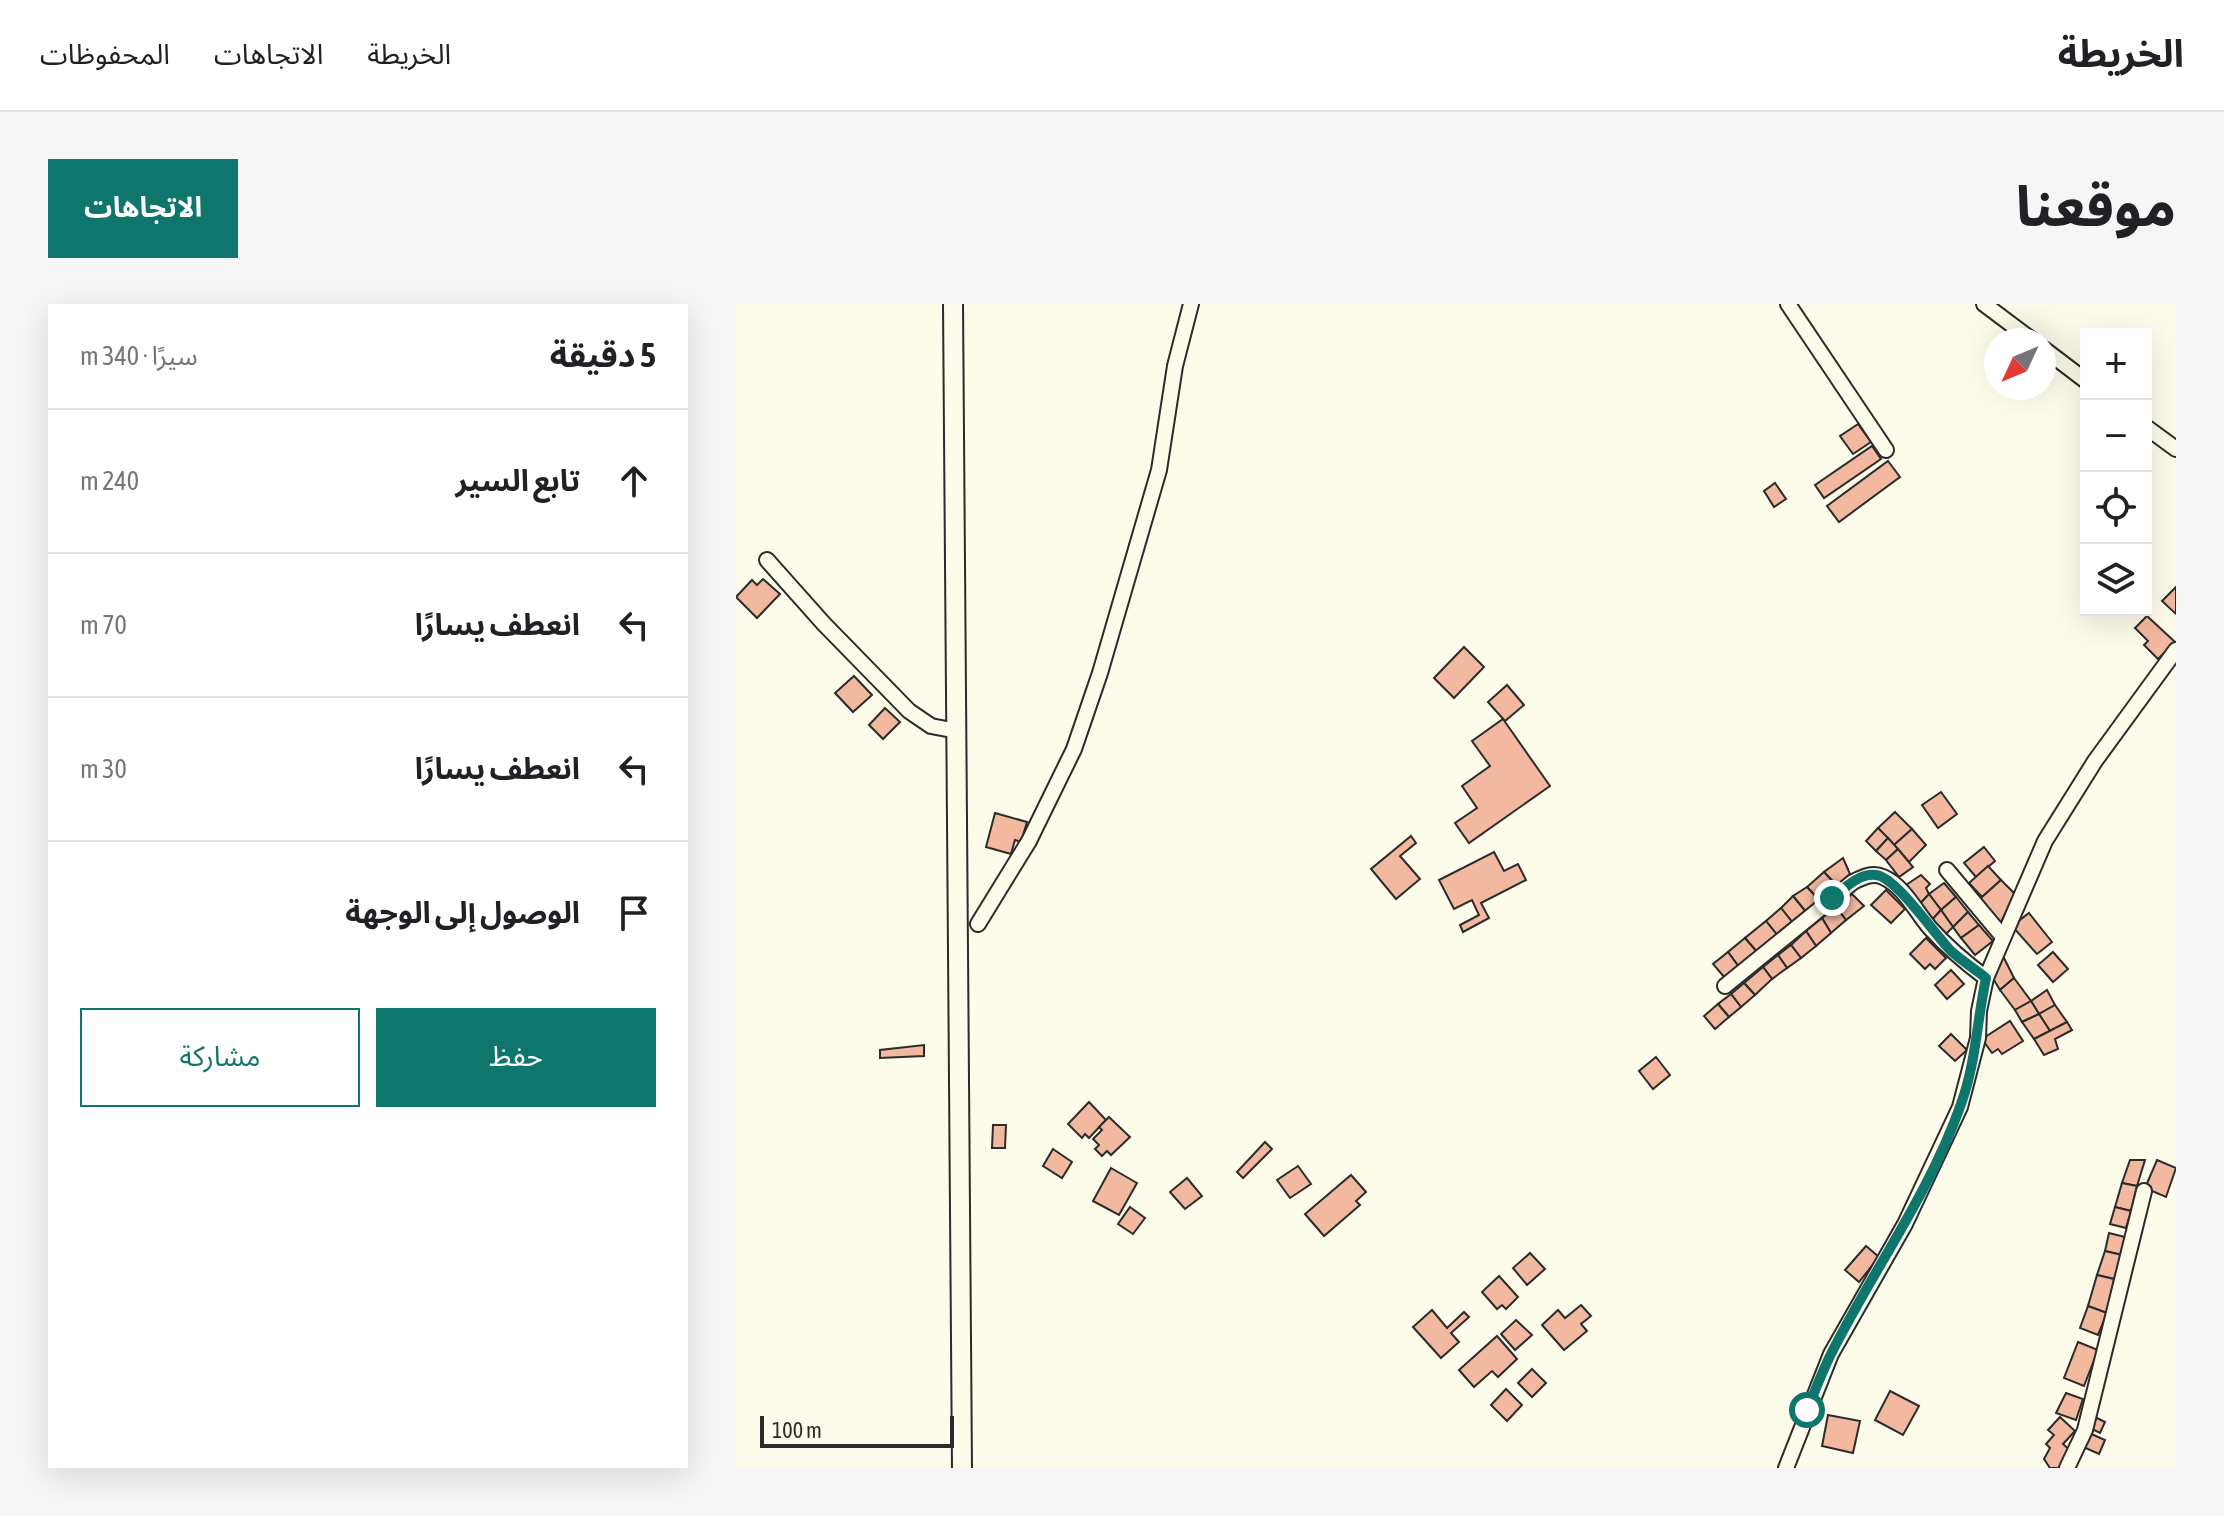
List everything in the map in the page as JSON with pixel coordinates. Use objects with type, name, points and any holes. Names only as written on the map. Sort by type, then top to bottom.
[{"type":"main road","points":[[953,304],[962,1468]]},
{"type":"street","points":[[978,924],[1035,829],[1074,749],[1100,673],[1159,470],[1175,366],[1191,304]]},
{"type":"street","points":[[1788,304],[1886,450]]},
{"type":"street","points":[[1984,304],[2016,328]]},
{"type":"street","points":[[2056,358],[2080,376]]},
{"type":"street","points":[[2152,431],[2176,449]]},
{"type":"street","points":[[767,560],[909,711],[931,726],[957,731]]},
{"type":"street","points":[[1786,1468],[1831,1354],[1905,1224],[1960,1107],[1978,1038],[1979,1011],[1986,978],[2045,841],[2095,761],[2176,650]]},
{"type":"street","points":[[1947,870],[2003,937]]},
{"type":"street","points":[[1725,986],[1853,882],[1876,875],[1885,877],[1899,889],[1953,953],[1986,978]]},
{"type":"street","points":[[2067,1468],[2085,1430],[2144,1191]]},
{"type":"building","points":[[1858,424],[1871,442],[1853,454],[1840,436]]},
{"type":"building","points":[[1872,446],[1881,459],[1824,498],[1815,485]]},
{"type":"building","points":[[1888,461],[1900,477],[1839,522],[1827,506]]},
{"type":"building","points":[[1775,483],[1786,499],[1774,507],[1764,491]]},
{"type":"building","points":[[763,579],[780,594],[757,618],[736,597],[752,580],[757,585]]},
{"type":"building","points":[[2176,587],[2176,614],[2162,601]]},
{"type":"building","points":[[2147,616],[2175,642],[2158,659],[2144,645],[2148,641],[2135,628]]},
{"type":"building","points":[[1464,647],[1484,667],[1454,698],[1434,678]]},
{"type":"building","points":[[854,676],[872,695],[853,712],[835,693]]},
{"type":"building","points":[[1507,685],[1524,705],[1505,721],[1488,702]]},
{"type":"building","points":[[885,708],[900,722],[883,739],[869,725]]},
{"type":"building","points":[[1503,719],[1550,786],[1469,843],[1455,823],[1477,808],[1462,786],[1490,766],[1472,741]]},
{"type":"building","points":[[1941,792],[1957,814],[1938,828],[1922,805]]},
{"type":"building","points":[[1895,812],[1912,829],[1894,845],[1878,828]]},
{"type":"building","points":[[995,813],[1027,822],[1021,842],[1015,840],[1011,854],[986,847]]},
{"type":"building","points":[[1878,828],[1888,838],[1876,851],[1866,841]]},
{"type":"building","points":[[1912,829],[1926,845],[1909,862],[1894,845]]},
{"type":"building","points":[[1411,836],[1416,843],[1400,856],[1420,879],[1396,899],[1371,869]]},
{"type":"building","points":[[1888,838],[1898,849],[1886,860],[1876,851]]},
{"type":"building","points":[[1984,847],[1995,861],[1976,877],[1964,863]]},
{"type":"building","points":[[1898,849],[1913,867],[1899,877],[1886,860]]},
{"type":"building","points":[[1494,852],[1504,871],[1518,864],[1526,880],[1481,903],[1489,918],[1463,932],[1460,925],[1479,915],[1472,900],[1454,909],[1439,880]]},
{"type":"building","points":[[1843,858],[1850,874],[1837,886],[1824,872]]},
{"type":"building","points":[[1988,866],[2001,880],[1982,897],[1969,883]]},
{"type":"building","points":[[1824,872],[1837,886],[1820,901],[1807,887]]},
{"type":"building","points":[[1921,875],[1930,884],[1926,888],[1929,894],[1917,907],[1903,887]]},
{"type":"building","points":[[2001,880],[2015,894],[2000,924],[1979,903]]},
{"type":"building","points":[[1944,883],[1956,897],[1941,910],[1929,894]]},
{"type":"building","points":[[1807,887],[1820,901],[1806,912],[1793,896]]},
{"type":"building","points":[[1886,890],[1905,909],[1891,923],[1871,905]]},
{"type":"building","points":[[1852,894],[1864,906],[1846,920],[1836,907]]},
{"type":"building","points":[[1929,894],[1941,910],[1930,922],[1917,907]]},
{"type":"building","points":[[1793,896],[1806,912],[1793,923],[1781,908]]},
{"type":"building","points":[[1956,897],[1968,912],[1953,927],[1941,910]]},
{"type":"building","points":[[1836,907],[1846,920],[1831,933],[1822,918]]},
{"type":"building","points":[[1781,908],[1793,923],[1778,936],[1766,921]]},
{"type":"building","points":[[1941,910],[1953,927],[1944,936],[1930,922]]},
{"type":"building","points":[[1968,912],[1979,925],[1961,938],[1953,927]]},
{"type":"building","points":[[2029,913],[2052,942],[2037,954],[2012,926]]},
{"type":"building","points":[[1822,918],[1831,933],[1816,946],[1806,931]]},
{"type":"building","points":[[1766,921],[1778,936],[1757,952],[1745,938]]},
{"type":"building","points":[[1979,925],[1993,941],[1975,955],[1961,938]]},
{"type":"building","points":[[1806,931],[1816,946],[1801,958],[1791,945]]},
{"type":"building","points":[[1745,938],[1757,952],[1739,967],[1728,952]]},
{"type":"building","points":[[1926,938],[1946,958],[1935,969],[1930,964],[1925,969],[1910,954]]},
{"type":"building","points":[[1791,945],[1801,958],[1787,968],[1778,955]]},
{"type":"building","points":[[1728,952],[1739,967],[1725,978],[1713,964]]},
{"type":"building","points":[[2053,952],[2068,969],[2053,982],[2038,965]]},
{"type":"building","points":[[1778,955],[1787,968],[1772,979],[1763,967]]},
{"type":"building","points":[[2003,956],[2014,978],[2000,990],[1992,977]]},
{"type":"building","points":[[1763,967],[1772,979],[1755,995],[1744,983]]},
{"type":"building","points":[[1951,970],[1964,984],[1947,999],[1935,985]]},
{"type":"building","points":[[2014,978],[2031,1001],[2015,1010],[2000,990]]},
{"type":"building","points":[[1744,983],[1755,995],[1741,1007],[1731,994]]},
{"type":"building","points":[[2047,990],[2055,1005],[2039,1014],[2031,1001]]},
{"type":"building","points":[[1731,994],[1741,1007],[1729,1017],[1718,1004]]},
{"type":"building","points":[[2031,1001],[2039,1014],[2022,1022],[2015,1010]]},
{"type":"building","points":[[1718,1004],[1729,1017],[1715,1029],[1704,1016]]},
{"type":"building","points":[[2055,1005],[2067,1022],[2050,1031],[2039,1014]]},
{"type":"building","points":[[2039,1014],[2050,1031],[2034,1039],[2022,1022]]},
{"type":"building","points":[[2010,1021],[2023,1041],[2002,1054],[1998,1049],[1992,1053],[1982,1039]]},
{"type":"building","points":[[2067,1022],[2072,1030],[2055,1039],[2058,1049],[2044,1055],[2034,1039]]},
{"type":"building","points":[[1951,1034],[1967,1050],[1955,1061],[1939,1046]]},
{"type":"building","points":[[924,1045],[924,1056],[880,1058],[880,1050]]},
{"type":"building","points":[[1656,1057],[1670,1075],[1653,1089],[1639,1071]]},
{"type":"building","points":[[1089,1102],[1106,1120],[1089,1138],[1085,1134],[1082,1138],[1068,1124]]},
{"type":"building","points":[[1109,1117],[1130,1137],[1111,1155],[1107,1151],[1102,1156],[1095,1149],[1099,1145],[1093,1139]]},
{"type":"building","points":[[993,1125],[1006,1125],[1005,1148],[992,1148]]},
{"type":"building","points":[[1265,1142],[1272,1149],[1243,1178],[1237,1172]]},
{"type":"building","points":[[1053,1149],[1072,1162],[1062,1178],[1043,1166]]},
{"type":"building","points":[[2130,1160],[2145,1160],[2137,1186],[2122,1183]]},
{"type":"building","points":[[2157,1160],[2176,1168],[2166,1197],[2145,1188]]},
{"type":"building","points":[[1298,1166],[1311,1184],[1290,1198],[1277,1180]]},
{"type":"building","points":[[1111,1168],[1137,1183],[1119,1215],[1093,1201]]},
{"type":"building","points":[[1351,1175],[1366,1192],[1356,1201],[1360,1205],[1324,1236],[1305,1214]]},
{"type":"building","points":[[1187,1178],[1202,1196],[1185,1209],[1170,1192]]},
{"type":"building","points":[[2122,1183],[2137,1186],[2131,1211],[2115,1207]]},
{"type":"building","points":[[1130,1207],[1145,1218],[1133,1234],[1118,1224]]},
{"type":"building","points":[[2115,1207],[2131,1211],[2126,1228],[2110,1224]]},
{"type":"building","points":[[2109,1233],[2125,1237],[2122,1255],[2105,1251]]},
{"type":"building","points":[[1866,1246],[1879,1257],[1859,1282],[1845,1270]]},
{"type":"building","points":[[2105,1251],[2122,1255],[2114,1279],[2097,1275]]},
{"type":"building","points":[[1530,1253],[1545,1269],[1527,1285],[1513,1268]]},
{"type":"building","points":[[2097,1275],[2114,1279],[2107,1313],[2088,1306]]},
{"type":"building","points":[[1499,1276],[1518,1297],[1506,1309],[1502,1305],[1497,1309],[1482,1292]]},
{"type":"building","points":[[1581,1305],[1591,1316],[1581,1324],[1587,1331],[1564,1350],[1542,1325],[1558,1310],[1565,1318]]},
{"type":"building","points":[[2088,1306],[2107,1313],[2098,1335],[2080,1328]]},
{"type":"building","points":[[1432,1310],[1447,1328],[1464,1312],[1469,1317],[1451,1333],[1459,1342],[1441,1358],[1413,1327]]},
{"type":"building","points":[[1516,1320],[1532,1335],[1515,1350],[1501,1334]]},
{"type":"building","points":[[1497,1336],[1517,1359],[1498,1377],[1492,1371],[1474,1387],[1459,1370]]},
{"type":"building","points":[[2078,1342],[2098,1350],[2084,1386],[2064,1378]]},
{"type":"building","points":[[1532,1369],[1546,1383],[1532,1397],[1518,1383]]},
{"type":"building","points":[[1506,1389],[1522,1405],[1507,1421],[1491,1405]]},
{"type":"building","points":[[1890,1391],[1919,1406],[1903,1435],[1875,1420]]},
{"type":"building","points":[[2066,1393],[2083,1399],[2076,1420],[2056,1413]]},
{"type":"building","points":[[1828,1415],[1860,1421],[1853,1453],[1822,1446]]},
{"type":"building","points":[[2093,1416],[2105,1422],[2100,1433],[2088,1427]]},
{"type":"building","points":[[2060,1417],[2075,1431],[2063,1444],[2073,1453],[2059,1468],[2050,1468],[2044,1459],[2050,1448],[2046,1444],[2054,1435],[2048,1430]]},
{"type":"building","points":[[2087,1432],[2105,1440],[2099,1454],[2081,1446]]},
{"type":"route","points":[[1807,1410],[1831,1354],[1905,1224],[1960,1107],[1978,1038],[1979,1011],[1986,978],[1953,953],[1899,889],[1885,877],[1867,876],[1832,898]]}]
